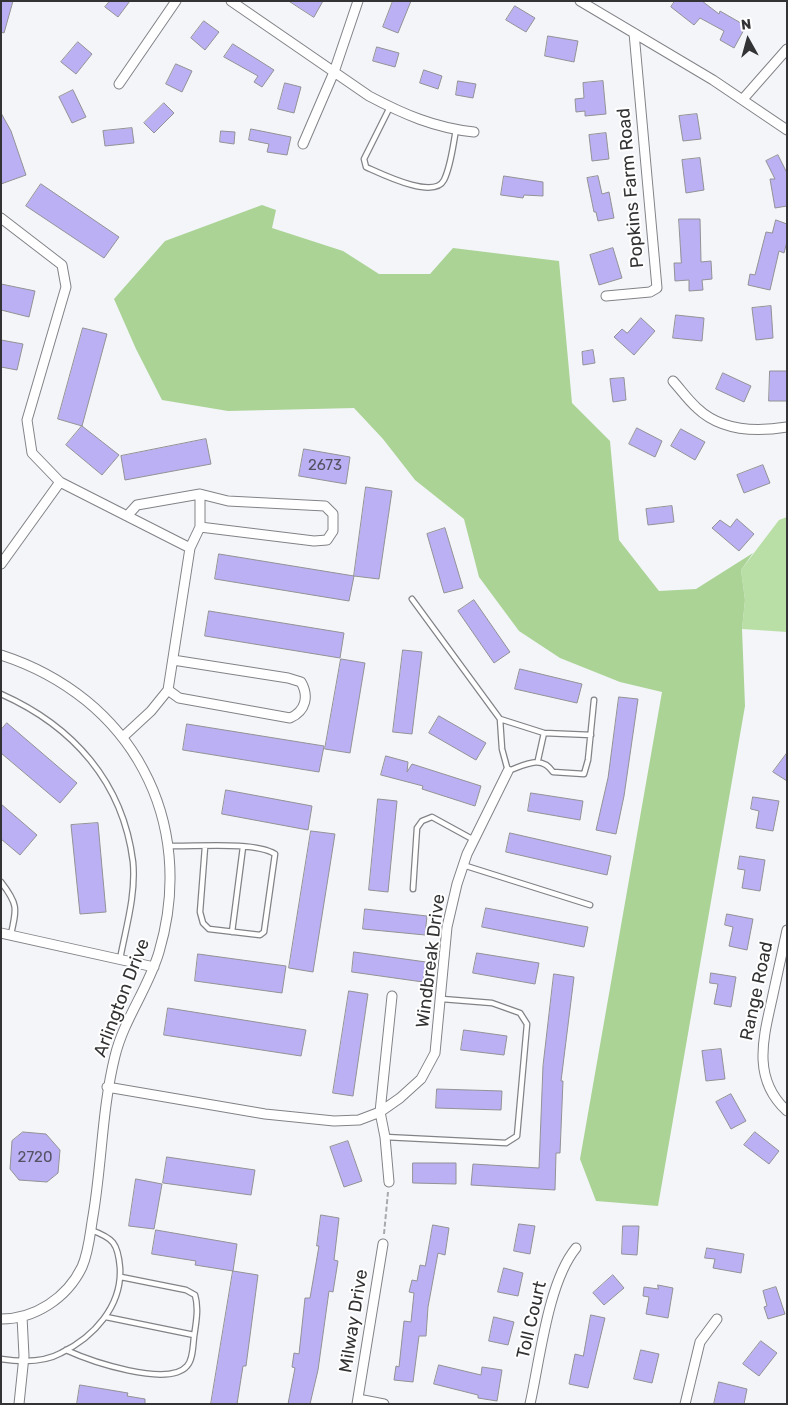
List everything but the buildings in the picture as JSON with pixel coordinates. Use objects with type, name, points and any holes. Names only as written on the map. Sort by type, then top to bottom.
[{"type":"street","points":[[119,84],[176,1]]},
{"type":"street","points":[[231,1],[334,72],[390,107],[420,120],[456,130],[474,132]]},
{"type":"street","points":[[304,144],[334,72],[358,1]]},
{"type":"street","points":[[580,1],[743,99],[787,130]]},
{"type":"street","name":"Popkins Farm Road","points":[[606,296],[650,292],[657,288],[634,33]]},
{"type":"street","points":[[743,99],[787,49]]},
{"type":"street","points":[[1,218],[62,265],[66,287],[27,420],[32,454],[60,482],[190,548]]},
{"type":"street","points":[[673,381],[698,410],[720,422],[744,430],[766,431],[787,427]]},
{"type":"street","points":[[1,564],[60,482]]},
{"type":"street","points":[[126,516],[137,505],[200,494],[228,501],[325,506],[333,514],[333,531],[327,540],[314,541],[200,527]]},
{"type":"street","points":[[124,736],[150,711],[168,690],[190,548],[200,527],[200,494]]},
{"type":"street","name":"Arlington Drive","points":[[1,655],[39,669],[67,686],[88,702],[124,736],[138,757],[156,799],[168,846],[170,876],[166,923],[154,967],[120,1038],[107,1087],[99,1178],[82,1266],[67,1289],[46,1307],[22,1317],[1,1319]]},
{"type":"street","points":[[168,690],[179,698],[290,718],[299,714],[305,704],[306,692],[301,682],[288,678],[173,660]]},
{"type":"street","name":"Windbreak Drive","points":[[107,1087],[265,1114],[334,1121],[359,1120],[380,1112],[421,1079],[435,1053],[442,999],[447,927],[463,865],[508,771]]},
{"type":"street","name":"Range Road","points":[[787,930],[761,1055],[768,1086],[777,1101],[787,1111]]},
{"type":"street","points":[[6,934],[154,967]]},
{"type":"street","name":"Windbreak Drive","points":[[389,1182],[385,1137],[380,1112],[392,996]]},
{"type":"street","name":"Milway Drive","points":[[358,1401],[383,1244]]},
{"type":"street","name":"Toll Court","points":[[530,1404],[557,1281],[566,1260],[576,1248]]},
{"type":"street","points":[[20,1404],[23,1362],[22,1317]]},
{"type":"street","points":[[685,1404],[700,1342],[717,1319]]},
{"type":"street","points":[[358,1401],[384,1404]]},
{"type":"lane","points":[[390,107],[364,159],[366,168],[424,189],[436,188],[444,180],[456,130]]},
{"type":"lane","points":[[412,599],[500,719],[502,749],[508,771],[538,760],[548,763],[553,772],[584,774],[594,700]]},
{"type":"lane","points":[[1,694],[27,705],[48,719],[85,754],[112,791],[124,825],[133,862],[131,910],[120,959]]},
{"type":"lane","points":[[500,719],[544,733],[590,735]]},
{"type":"lane","points":[[538,760],[544,733]]},
{"type":"lane","points":[[413,889],[417,828],[422,821],[432,817],[474,840]]},
{"type":"lane","points":[[168,846],[232,845],[272,852],[276,857],[264,932],[260,935],[209,929],[203,923],[200,912],[205,846]]},
{"type":"lane","points":[[232,932],[243,847]]},
{"type":"lane","points":[[463,865],[590,905]]},
{"type":"lane","points":[[1,882],[12,896],[17,910],[6,934]]},
{"type":"lane","points":[[385,1137],[506,1143],[517,1136],[527,1024],[520,1013],[492,1003],[442,999]]},
{"type":"lane","points":[[1,1360],[23,1362],[60,1354],[84,1338],[106,1317],[115,1303],[121,1277],[116,1244],[107,1236],[90,1230]]},
{"type":"lane","points":[[66,1350],[90,1361],[160,1376],[176,1375],[188,1366],[198,1303],[195,1295],[186,1290],[121,1277]]},
{"type":"lane","points":[[106,1317],[194,1334]]},
{"type":"path","points":[[383,1244],[389,1182]]},
{"type":"green space","points":[[262,205],[276,210],[272,228],[343,251],[379,274],[430,274],[453,248],[559,261],[572,403],[610,441],[619,540],[659,591],[696,589],[753,553],[741,570],[745,600],[742,629],[745,706],[658,1206],[596,1201],[580,1159],[662,692],[620,682],[560,658],[519,631],[479,577],[464,519],[415,480],[383,439],[354,408],[228,411],[162,400],[136,349],[114,299],[165,241]]},
{"type":"green space","points":[[787,517],[787,632],[742,629],[745,600],[741,570],[779,520]]}]
